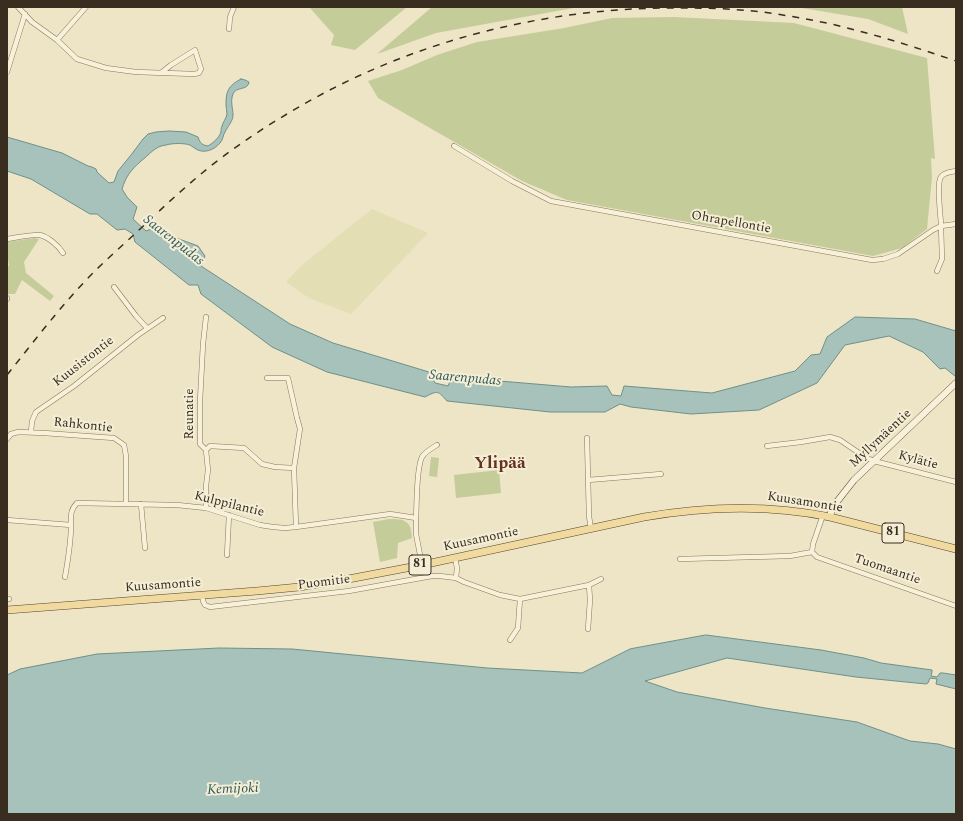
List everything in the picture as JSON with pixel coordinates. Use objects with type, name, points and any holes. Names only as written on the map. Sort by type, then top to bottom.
[{"type":"main road","name":"Myllymäentie","points":[[827,516],[854,480],[954,385]]},
{"type":"main road","name":"Kuusamontie","points":[[7,610],[257,591],[314,585],[422,565],[661,514],[718,508],[790,510],[827,516],[956,549]]},
{"type":"street","points":[[18,7],[32,22],[57,40],[78,59],[106,68],[136,72],[161,73],[194,74],[199,73],[201,69],[195,50],[161,73]]},
{"type":"street","points":[[57,40],[86,7]]},
{"type":"street","points":[[229,29],[230,17],[234,7]]},
{"type":"street","points":[[7,72],[25,14]]},
{"type":"street","name":"Ohrapellontie","points":[[454,146],[512,181],[551,201],[872,260],[883,259],[898,254],[941,226]]},
{"type":"street","points":[[937,271],[942,260],[939,181],[946,173],[956,171]]},
{"type":"street","points":[[941,226],[956,224]]},
{"type":"street","points":[[7,240],[39,235],[52,242],[60,248],[63,253]]},
{"type":"street","points":[[114,286],[136,316],[147,328]]},
{"type":"street","name":"Reunatie","points":[[206,317],[200,401],[200,444],[206,450],[208,470],[206,508]]},
{"type":"street","name":"Kuusistontie","points":[[31,432],[32,421],[36,412],[74,386],[147,328],[163,318]]},
{"type":"street","points":[[267,378],[288,378],[300,429],[294,468],[296,527]]},
{"type":"street","name":"Rahkontie","points":[[7,439],[11,434],[18,432],[114,438],[124,445],[126,456],[126,503]]},
{"type":"street","name":"Kylätie","points":[[767,446],[801,442],[830,436],[840,440],[865,457],[874,461],[956,482]]},
{"type":"street","points":[[587,438],[589,516],[591,529]]},
{"type":"street","points":[[422,565],[416,534],[418,475],[422,457],[430,449],[437,445]]},
{"type":"street","points":[[206,450],[210,446],[244,448],[262,464],[275,467],[294,468]]},
{"type":"street","points":[[588,480],[661,474]]},
{"type":"street","name":"Kulppilantie","points":[[71,525],[71,513],[77,503],[126,503],[206,508],[260,525],[285,528],[390,514],[416,518]]},
{"type":"street","points":[[141,504],[145,548]]},
{"type":"street","points":[[227,556],[229,515]]},
{"type":"street","points":[[680,559],[790,556],[812,552],[814,544],[827,516]]},
{"type":"street","points":[[7,520],[71,525],[69,558],[65,578]]},
{"type":"street","name":"Tuomaantie","points":[[812,552],[817,557],[956,606]]},
{"type":"street","points":[[455,558],[457,568],[456,578]]},
{"type":"street","name":"Puomitie","points":[[202,595],[204,605],[210,607],[349,591],[432,576],[440,576],[456,578],[500,595],[520,599],[589,585],[601,579]]},
{"type":"street","points":[[588,629],[590,600],[589,585]]},
{"type":"street","points":[[510,640],[518,628],[520,599]]},
{"type":"shaded area","points":[[372,209],[428,233],[351,314],[309,298],[286,282],[301,266]]},
{"type":"green space","points":[[407,7],[355,50],[331,45],[334,35],[310,8]]},
{"type":"green space","points":[[432,7],[579,7],[436,33],[377,54]]},
{"type":"green space","points":[[796,7],[902,7],[908,34],[868,19]]},
{"type":"green space","points":[[674,17],[794,23],[927,58],[935,159],[931,158],[932,177],[927,229],[902,248],[873,256],[567,200],[522,181],[378,98],[368,81],[402,70],[437,55],[477,42],[564,28],[612,18]]},
{"type":"green space","points":[[34,238],[39,239],[24,262],[26,273],[54,296],[50,301],[22,280],[15,294],[7,294],[7,266],[9,266],[7,242]]},
{"type":"green space","points":[[431,457],[439,458],[437,477],[429,476]]},
{"type":"green space","points":[[499,470],[501,493],[456,498],[454,475]]},
{"type":"green space","points":[[389,519],[406,522],[409,525],[412,538],[398,543],[397,558],[380,562],[373,522]]},
{"type":"water","name":"Saarenpudas","points":[[241,79],[249,82],[248,85],[237,90],[233,94],[232,119],[218,145],[206,151],[195,149],[190,145],[182,144],[172,144],[159,147],[137,164],[125,180],[122,189],[127,197],[137,207],[133,219],[146,231],[160,226],[171,236],[198,246],[205,256],[201,266],[290,324],[333,343],[429,372],[435,383],[448,386],[452,377],[571,387],[607,386],[612,395],[621,396],[624,386],[712,393],[795,371],[811,355],[820,354],[827,337],[855,317],[915,319],[956,331],[956,377],[945,368],[940,369],[923,352],[889,336],[845,345],[817,383],[759,410],[691,414],[631,407],[620,404],[605,412],[550,412],[447,401],[440,393],[433,393],[425,397],[327,372],[272,347],[201,294],[198,285],[189,285],[135,242],[133,234],[125,229],[117,230],[97,214],[90,214],[31,179],[7,171],[7,137],[62,153],[96,169],[97,172],[109,183],[114,182],[118,171],[148,134],[169,131],[186,132],[198,137],[204,145],[208,146],[216,140],[221,132],[227,114],[227,92],[233,84]]},
{"type":"water","name":"Kemijoki","points":[[706,635],[821,650],[864,658],[881,663],[932,670],[931,676],[937,677],[940,673],[956,675],[956,689],[936,684],[937,679],[930,678],[926,684],[856,677],[727,658],[645,681],[677,692],[765,708],[857,722],[910,741],[938,744],[956,749],[956,814],[7,814],[7,675],[20,669],[97,654],[219,648],[292,649],[487,668],[582,673],[630,649]]},
{"type":"railway","points":[[7,375],[83,283],[173,198],[217,161],[275,121],[333,88],[380,66],[429,48],[479,33],[530,21],[582,13],[634,9],[705,8],[762,12],[822,22],[879,36],[956,61]]},
{"type":"district","name":"Ylipää","points":[[500,465]]}]
